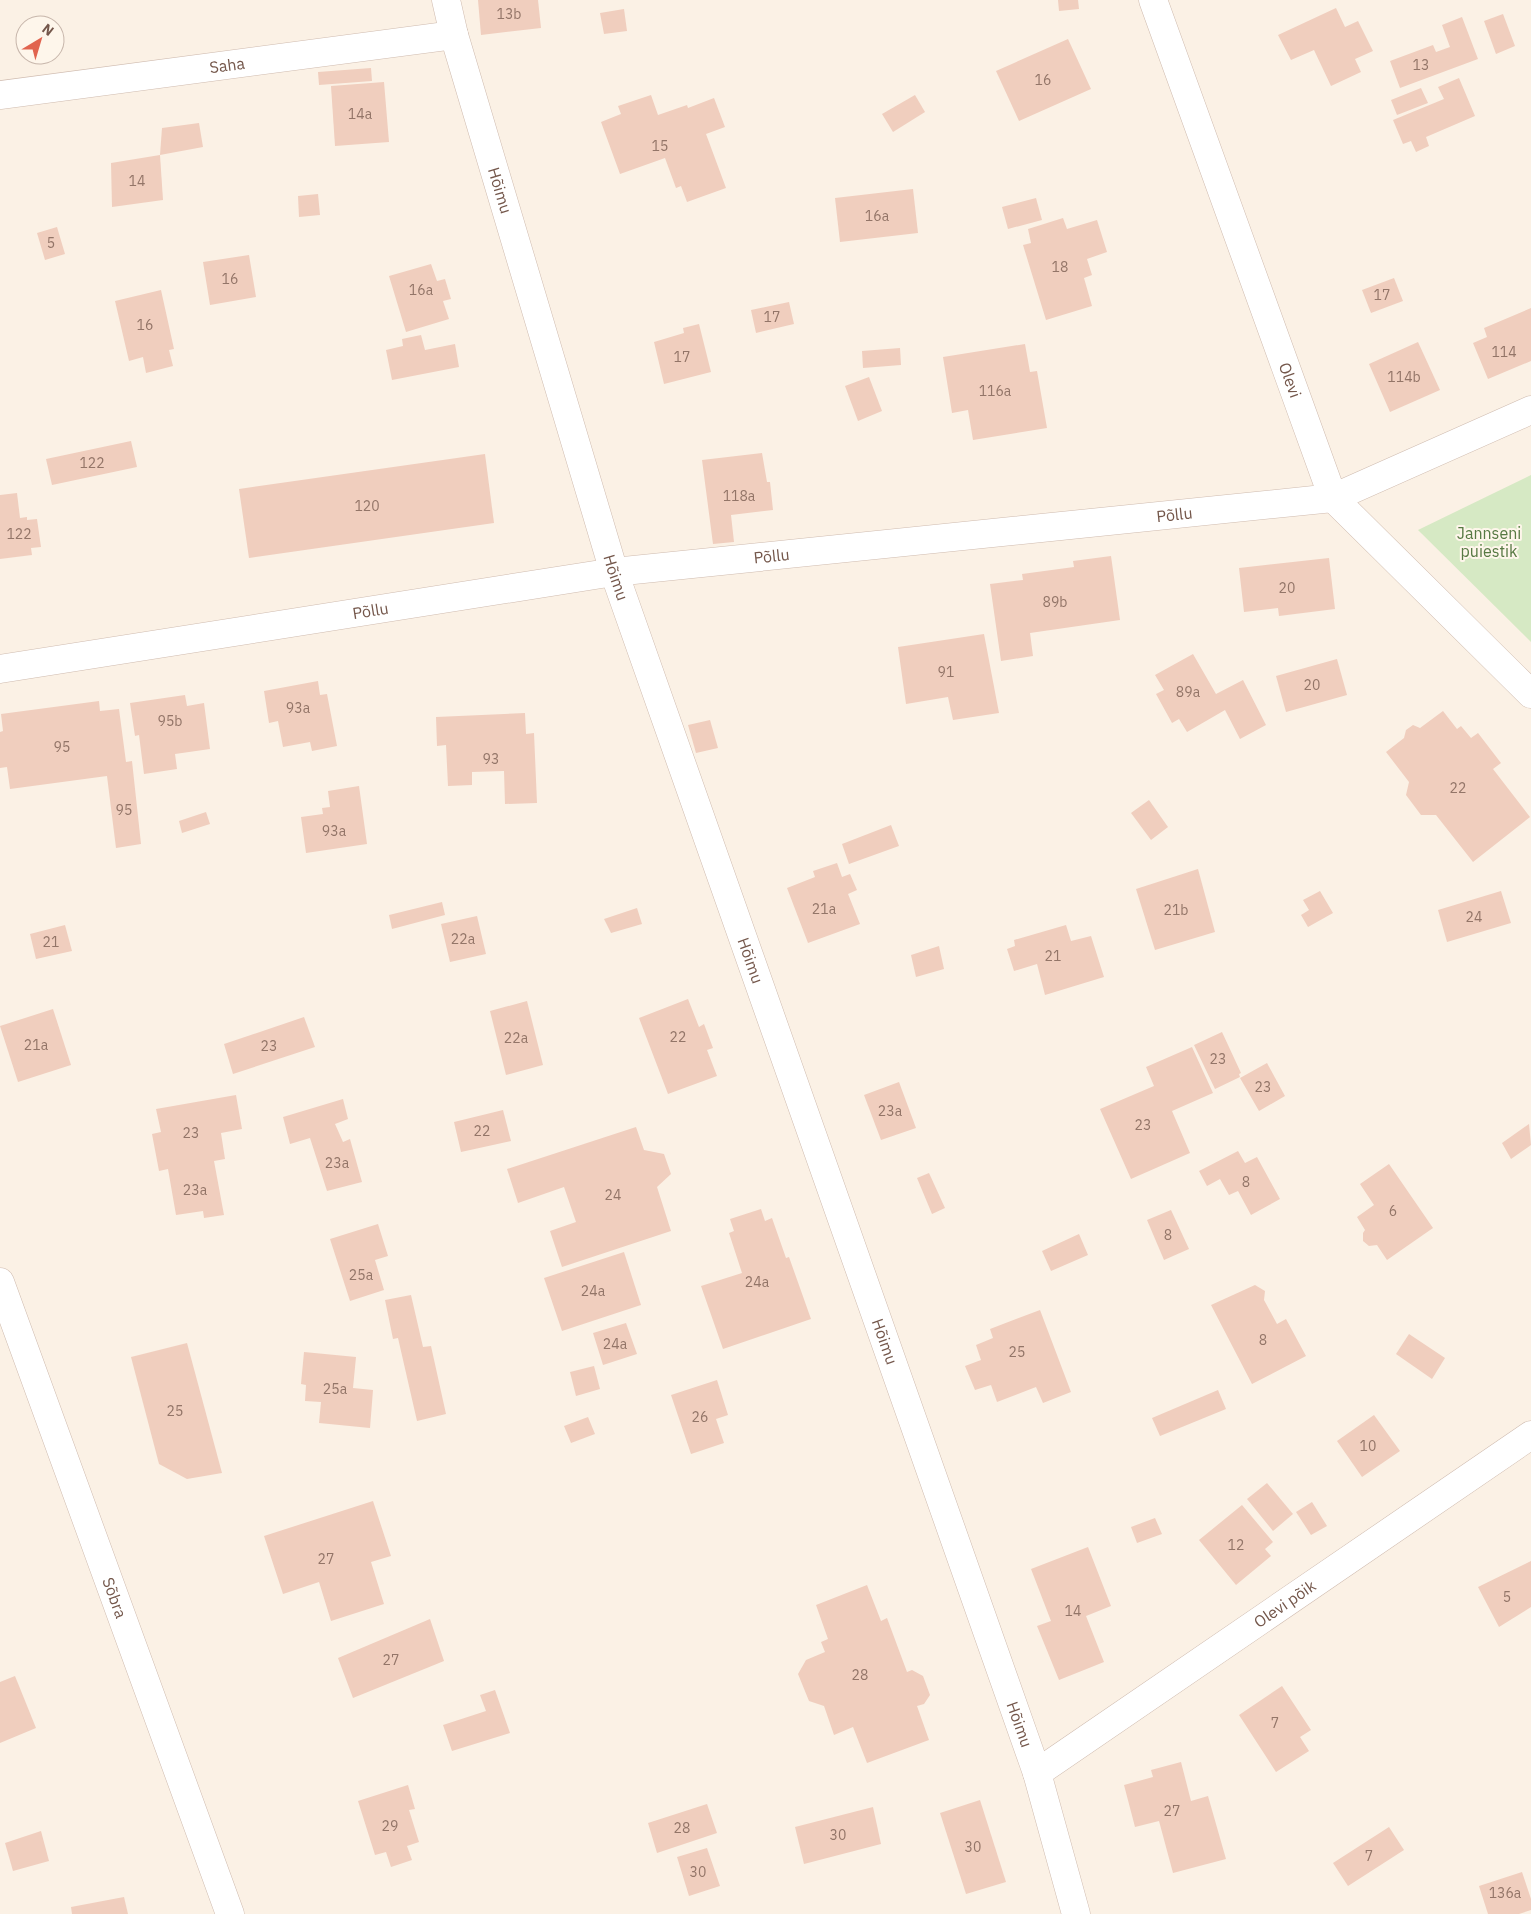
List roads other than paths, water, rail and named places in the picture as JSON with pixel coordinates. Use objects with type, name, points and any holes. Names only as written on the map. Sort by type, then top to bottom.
[{"type":"street","name":"Hõimu","points":[[446,0],[454,35],[614,572],[1037,1773],[1076,1914]]},
{"type":"street","name":"Olevi","points":[[1153,0],[1333,498],[1531,694]]},
{"type":"street","name":"Saha","points":[[0,95],[454,35]]},
{"type":"street","name":"Põllu","points":[[0,669],[614,572],[1333,498],[1531,410]]},
{"type":"street","name":"Sõbra","points":[[0,1282],[230,1914]]},
{"type":"street","name":"Olevi põik","points":[[1037,1773],[1531,1435]]},
{"type":"park label","name":"Jannseni puiestik","points":[[1489,542]]}]
